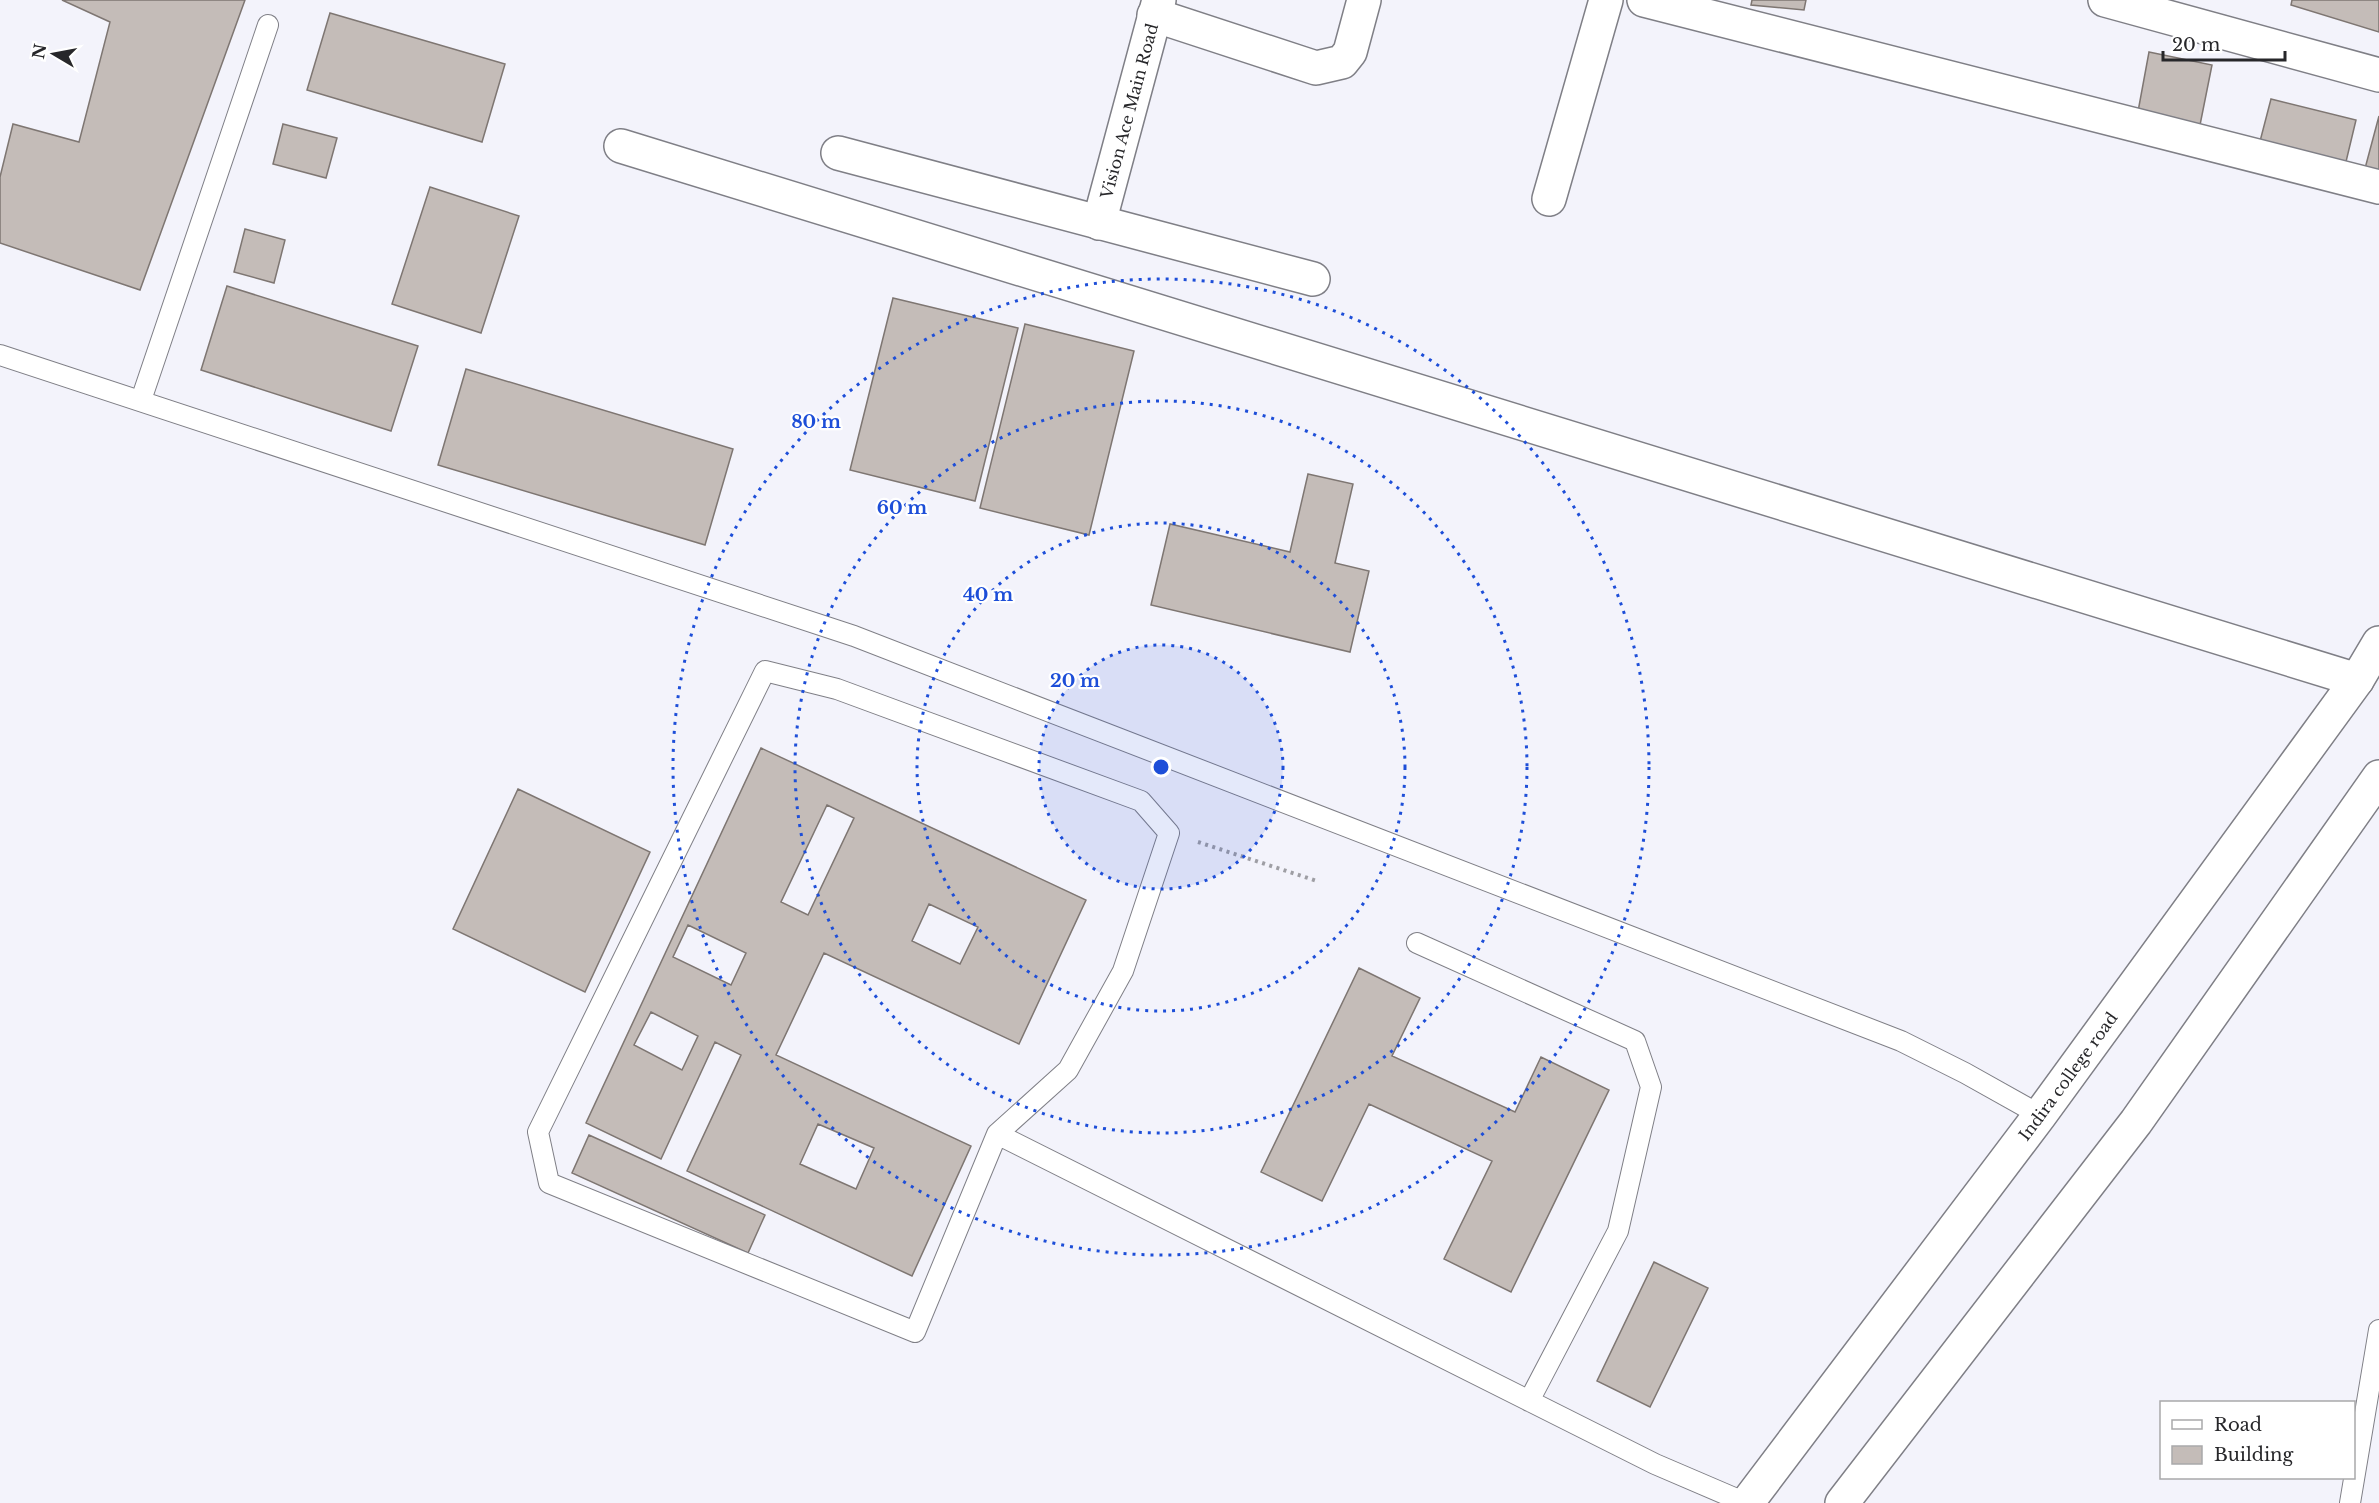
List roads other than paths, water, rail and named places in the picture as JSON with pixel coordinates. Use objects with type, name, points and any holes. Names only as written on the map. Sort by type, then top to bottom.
[{"type":"street","points":[[1156,8],[1316,68],[1342,62],[1350,52],[1364,0]]},
{"type":"street","points":[[1549,199],[1606,0]]},
{"type":"street","points":[[1644,0],[2379,187]]},
{"type":"street","points":[[2105,0],[2379,75]]},
{"type":"street","name":"Vision Ace Main Road","points":[[1099,223],[1156,8]]},
{"type":"street","points":[[621,146],[2357,680]]},
{"type":"street","points":[[838,153],[1313,279]]},
{"type":"street","name":"Indira college road","points":[[1747,1503],[2040,1115],[2357,680],[2379,643]]},
{"type":"street","points":[[1842,1503],[2136,1122],[2379,777]]},
{"type":"lane","points":[[141,400],[268,25]]},
{"type":"lane","points":[[0,355],[854,636],[1901,1041],[1965,1073],[2040,1115]]},
{"type":"lane","points":[[765,671],[837,689],[1141,801],[1169,833],[1123,971],[1068,1070],[998,1134],[915,1332],[549,1184],[537,1132],[765,671]]},
{"type":"lane","points":[[1417,943],[1635,1041],[1651,1087],[1618,1231],[1529,1401]]},
{"type":"lane","points":[[998,1134],[1656,1464],[1747,1503]]},
{"type":"lane","points":[[2355,1473],[2379,1330]]},
{"type":"lane","points":[[2350,1503],[2354,1479]]}]
